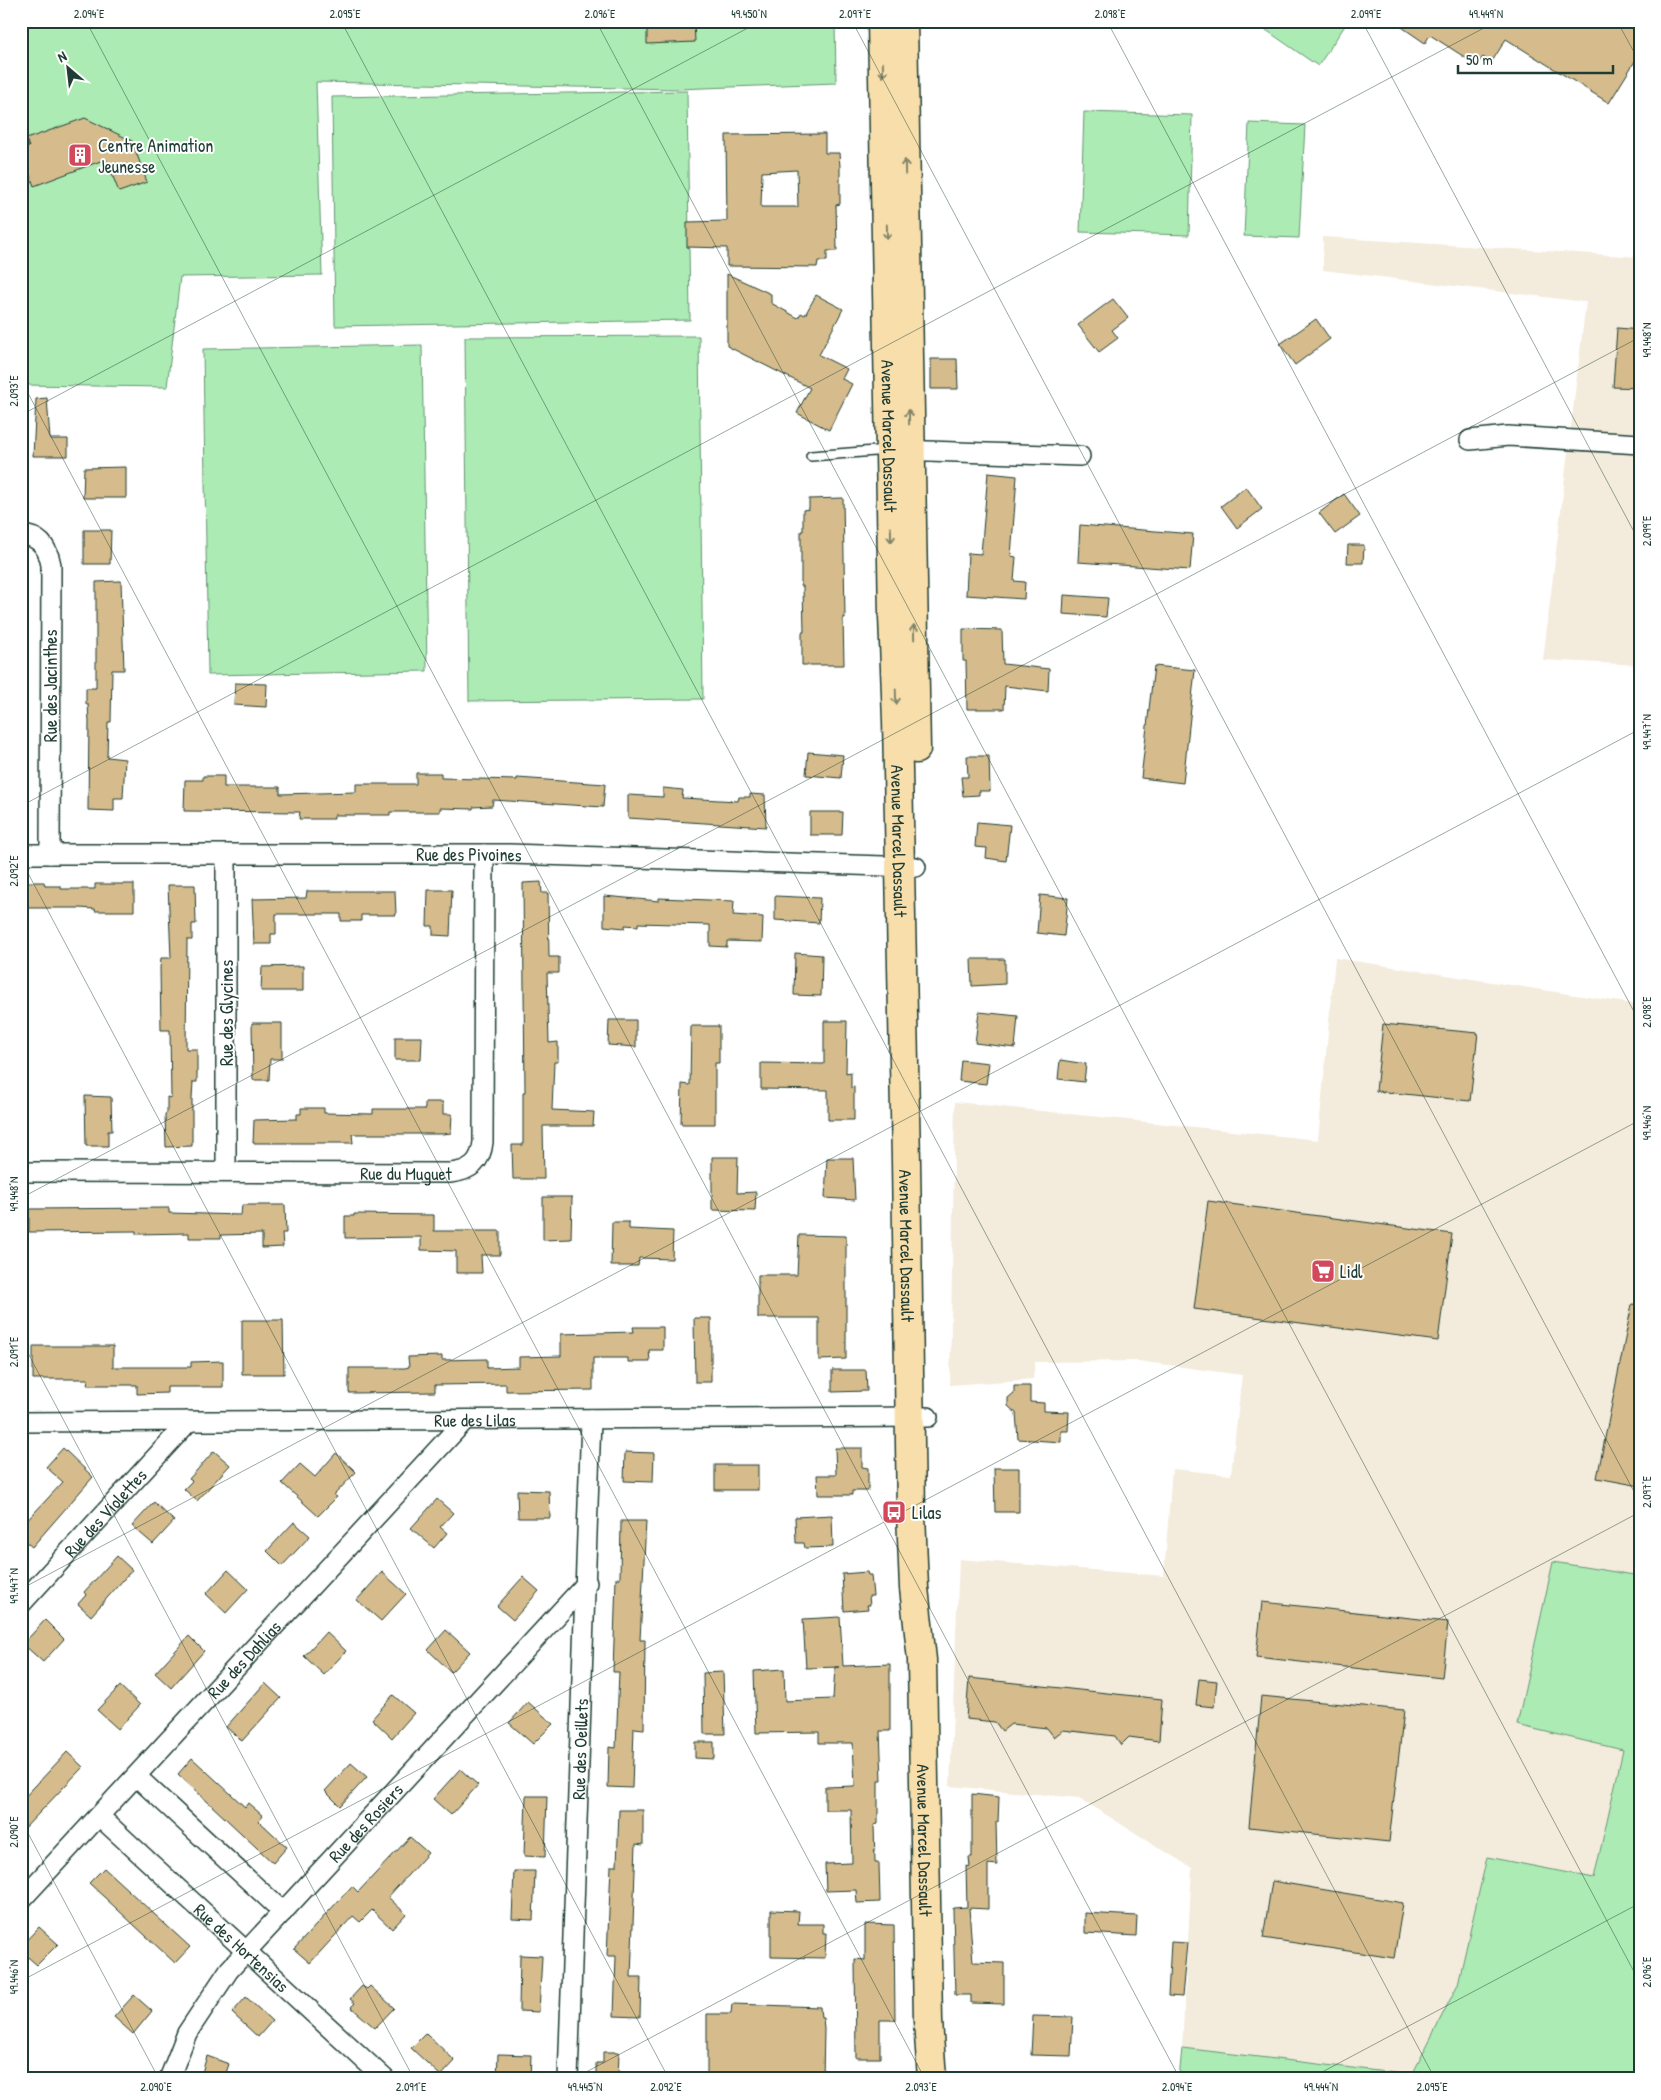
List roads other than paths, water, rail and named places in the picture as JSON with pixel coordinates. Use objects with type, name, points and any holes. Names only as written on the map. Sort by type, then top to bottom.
[{"type":"main road","name":"Avenue Marcel Dassault","points":[[882,21],[900,450],[919,1417],[913,1574],[922,1660],[928,2021],[932,2079]]},
{"type":"main road","name":"Avenue Marcel Dassault","points":[[900,450],[903,21]]},
{"type":"main road","name":"Avenue Marcel Dassault","points":[[922,2079],[928,2021]]},
{"type":"street","points":[[1470,440],[1508,436],[1640,444]]},
{"type":"street","points":[[900,450],[1080,456]]},
{"type":"street","name":"Rue des Jacinthes","points":[[21,535],[28,535],[40,542],[46,549],[51,565],[50,854]]},
{"type":"street","name":"Rue des Pivoines","points":[[21,854],[484,854],[908,867]]},
{"type":"street","name":"Rue des Glycines","points":[[226,854],[226,1172]]},
{"type":"street","name":"Rue du Muguet","points":[[21,1172],[450,1173],[466,1170],[477,1163],[483,1142],[484,854]]},
{"type":"street","name":"Rue des Lilas","points":[[21,1422],[919,1417]]},
{"type":"street","name":"Rue des Oeillets","points":[[568,2079],[587,1583],[591,1419]]},
{"type":"street","name":"Rue des Dahlias","points":[[21,1900],[465,1420]]},
{"type":"street","name":"Rue des Violettes","points":[[21,1604],[189,1421]]},
{"type":"street","name":"Rue des Rosiers","points":[[169,2079],[180,2048],[196,2017],[217,1985],[245,1952],[587,1583]]},
{"type":"street","points":[[136,1776],[283,1912]]},
{"type":"street","name":"Rue des Hortensias","points":[[99,1816],[384,2079]]},
{"type":"lane","points":[[811,456],[900,450]]},
{"type":"place","name":"Centre Animation Jeunesse","points":[[80,155]]},
{"type":"place","name":"Lidl","points":[[1323,1271]]},
{"type":"place","name":"Lilas","points":[[894,1512]]}]
